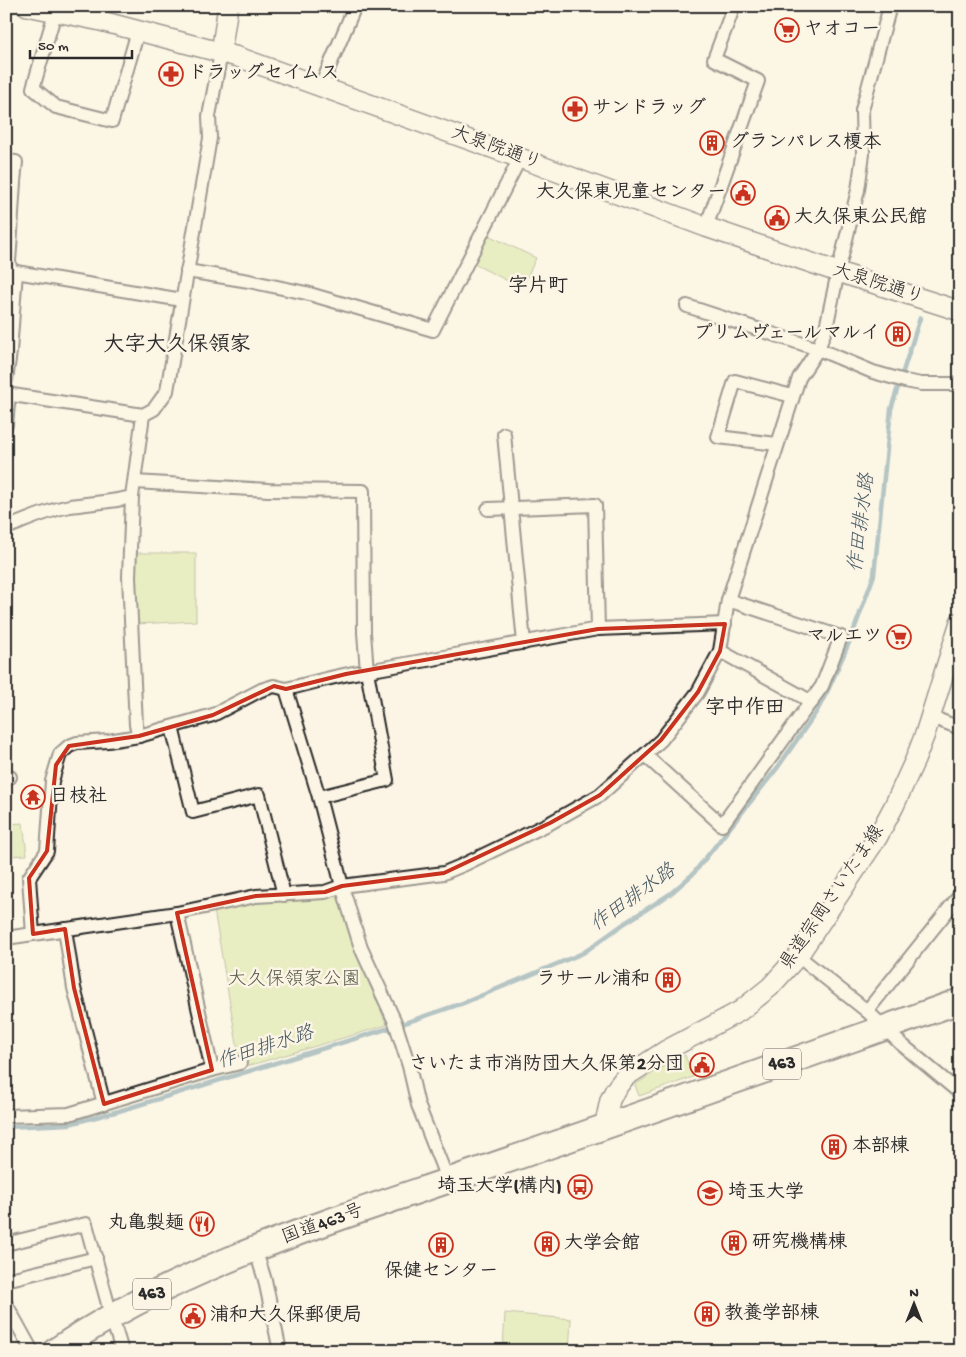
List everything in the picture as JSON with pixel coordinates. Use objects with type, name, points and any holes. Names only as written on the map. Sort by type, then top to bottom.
[{"type":"highway","name":"463","points":[[604,1128],[960,1001]]},
{"type":"highway","name":"国道463号","points":[[55,1351],[111,1315],[204,1270],[365,1209],[604,1128]]},
{"type":"street","name":"大泉院通り","points":[[27,6],[56,9],[238,57],[706,226],[838,272],[960,311]]},
{"type":"street","points":[[6,425],[8,394],[143,415],[154,408],[167,391],[210,138],[209,116],[222,53],[228,6]]},
{"type":"street","points":[[320,86],[355,6]]},
{"type":"street","points":[[6,938],[177,913],[256,896],[325,892],[342,886],[444,873],[550,823],[600,796],[661,740],[688,707],[720,652],[728,600],[792,396],[799,378],[818,349],[826,328],[858,190],[863,154],[862,110],[890,6]]},
{"type":"street","points":[[706,226],[758,81],[714,59],[730,7]]},
{"type":"street","points":[[56,9],[33,88],[56,107],[112,120],[138,31]]},
{"type":"street","points":[[187,271],[306,293],[434,330],[520,158]]},
{"type":"street","points":[[6,161],[16,162],[10,206],[10,269],[16,272],[182,300]]},
{"type":"street","points":[[6,380],[16,272]]},
{"type":"street","points":[[687,306],[818,349],[873,372],[930,384],[960,384]]},
{"type":"street","points":[[777,444],[718,437],[735,381],[792,396]]},
{"type":"street","points":[[139,736],[136,725],[129,577],[132,497],[143,415]]},
{"type":"street","points":[[504,434],[524,643]]},
{"type":"street","points":[[135,482],[268,490],[363,491],[364,633],[367,672],[387,780],[319,797]]},
{"type":"street","points":[[6,528],[68,507],[107,503],[132,497]]},
{"type":"street","points":[[488,509],[595,504],[598,629]]},
{"type":"street","points":[[645,755],[722,826],[822,686],[841,637],[728,600]]},
{"type":"street","name":"県道宗岡さいたま線","points":[[604,1128],[610,1100],[615,1090],[626,1077],[640,1066],[740,1011],[770,987],[798,956],[877,838],[894,806],[915,760],[931,717],[960,622]]},
{"type":"street","points":[[33,934],[29,878],[47,850],[52,781],[60,754],[69,746],[77,743],[139,736],[214,715],[261,690],[274,686],[286,689],[346,674],[367,672],[598,629],[724,624]]},
{"type":"street","points":[[720,652],[812,702]]},
{"type":"street","points":[[286,689],[319,797],[342,886],[361,948],[396,1026],[418,1105],[448,1181]]},
{"type":"street","points":[[931,717],[960,728]]},
{"type":"street","points":[[172,727],[194,812],[259,795],[284,895]]},
{"type":"street","points":[[866,1011],[960,895]]},
{"type":"street","points":[[177,913],[212,1070]]},
{"type":"street","points":[[65,928],[74,988],[104,1104]]},
{"type":"street","points":[[798,956],[866,1011],[900,1043],[960,1093]]},
{"type":"street","points":[[6,1116],[69,1114],[240,1063]]},
{"type":"street","points":[[6,1244],[86,1224],[122,1351]]},
{"type":"street","points":[[255,1250],[265,1280],[280,1351]]},
{"type":"street","points":[[6,1280],[96,1258]]},
{"type":"street","points":[[6,1304],[32,1351]]},
{"type":"highlighted area","points":[[725,624],[720,651],[698,692],[661,740],[600,795],[550,823],[444,873],[342,886],[325,892],[256,896],[177,913],[212,1070],[104,1104],[74,988],[65,929],[33,934],[29,878],[47,851],[56,765],[69,746],[139,736],[213,715],[274,686],[286,689],[346,674],[598,629]]},
{"type":"green space","points":[[488,235],[536,258],[522,288],[474,264]]},
{"type":"green space","points":[[136,553],[196,553],[196,621],[136,624]]},
{"type":"green space","points":[[23,823],[27,855],[6,856],[6,824]]},
{"type":"green space","name":"大久保領家公園","points":[[339,894],[355,950],[387,1025],[241,1068],[214,910],[258,901],[325,897]]},
{"type":"green space","points":[[685,1055],[693,1077],[639,1096],[635,1085]]},
{"type":"green space","points":[[505,1313],[571,1319],[569,1351],[503,1351]]},
{"type":"waterway","name":"作田排水路","points":[[6,1127],[69,1124],[119,1111],[393,1027],[466,1002],[583,953],[670,894],[693,874],[778,767],[817,711],[851,638],[874,575],[891,409],[920,318]]},
{"type":"place","name":"ヤオコー","points":[[787,30]]},
{"type":"place","name":"ドラッグセイムス","points":[[171,74]]},
{"type":"place","name":"サンドラッグ","points":[[575,109]]},
{"type":"place","name":"グランパレス榎本","points":[[712,143]]},
{"type":"place","name":"大久保東児童センター","points":[[743,193]]},
{"type":"place","name":"大久保東公民館","points":[[777,218]]},
{"type":"place","name":"プリムヴェールマルイ","points":[[898,334]]},
{"type":"place","name":"マルエツ","points":[[899,637]]},
{"type":"place","name":"日枝社","points":[[33,797]]},
{"type":"place","name":"ラサール浦和","points":[[668,980]]},
{"type":"place","name":"さいたま市消防団大久保第2分団","points":[[702,1065]]},
{"type":"place","name":"本部棟","points":[[834,1147]]},
{"type":"place","name":"埼玉大学(構内)","points":[[580,1187]]},
{"type":"place","name":"埼玉大学","points":[[710,1193]]},
{"type":"place","name":"丸亀製麺","points":[[202,1224]]},
{"type":"place","name":"研究機構棟","points":[[734,1243]]},
{"type":"place","name":"大学会館","points":[[547,1244]]},
{"type":"place","name":"保健センター","points":[[441,1245]]},
{"type":"place","name":"教養学部棟","points":[[707,1314]]},
{"type":"place","name":"浦和大久保郵便局","points":[[193,1316]]},
{"type":"district","name":"字片町","points":[[538,287]]},
{"type":"district","name":"大字大久保領家","points":[[177,346]]},
{"type":"district","name":"字中作田","points":[[745,709]]}]
